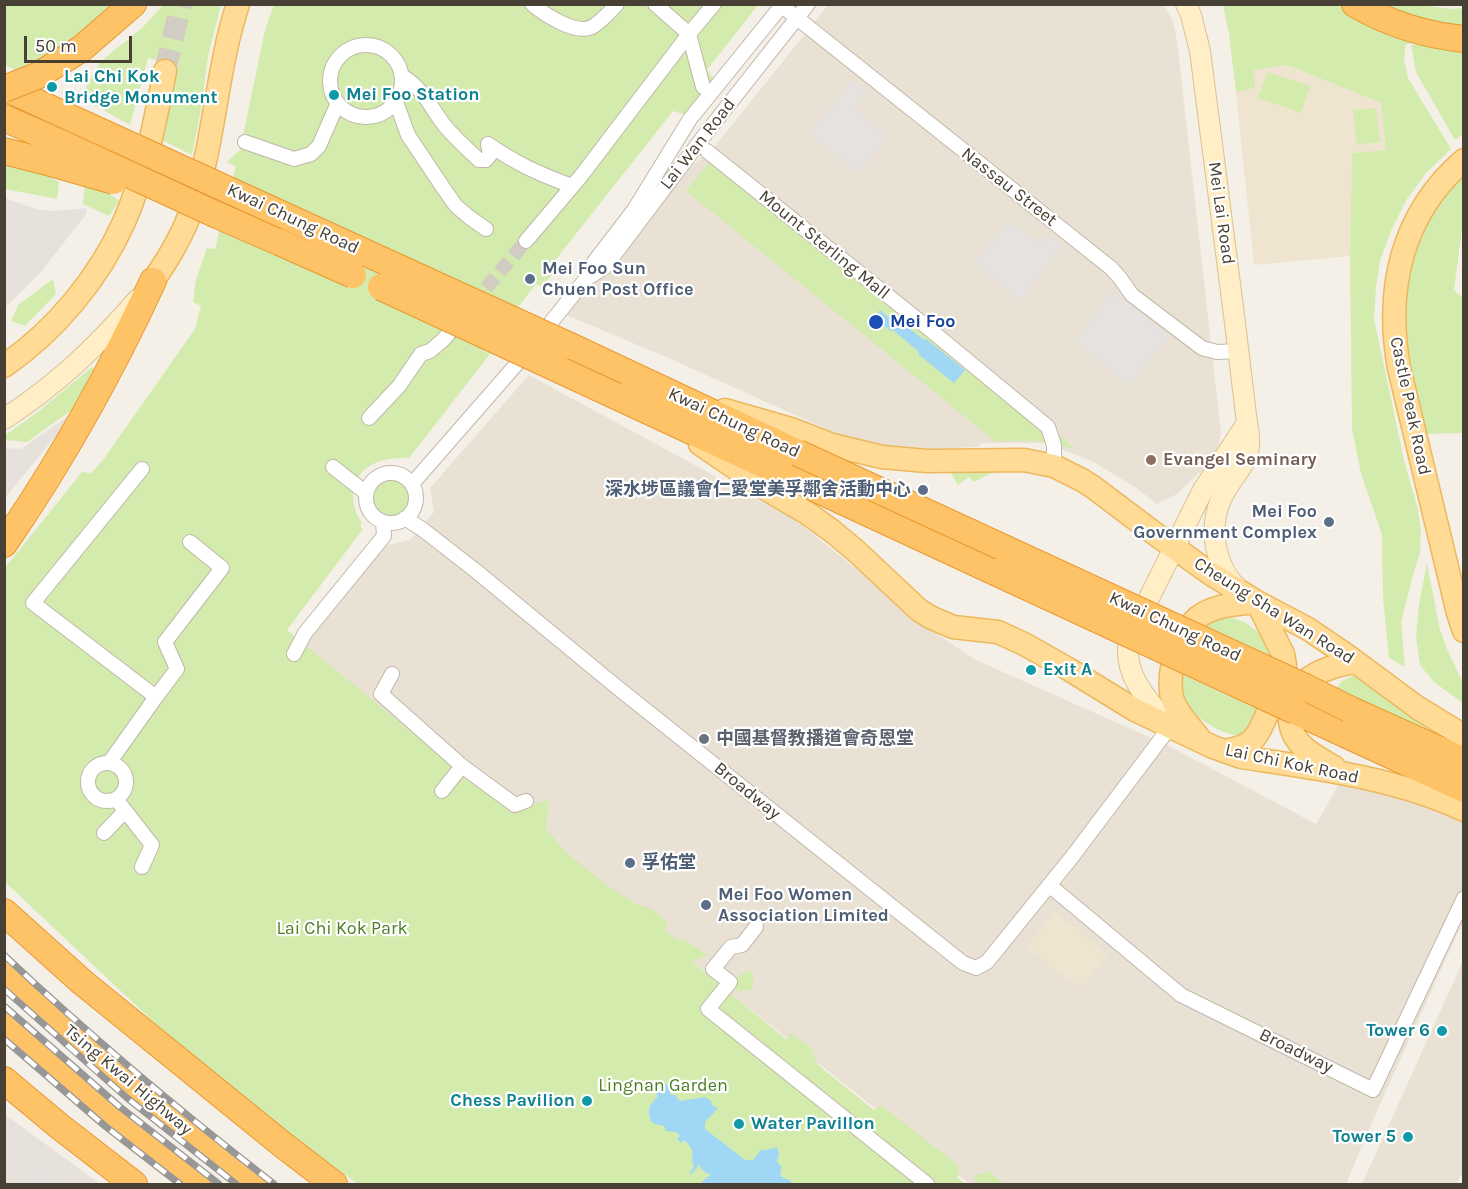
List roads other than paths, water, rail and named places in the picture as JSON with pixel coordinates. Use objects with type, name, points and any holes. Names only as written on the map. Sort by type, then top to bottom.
[{"type":"highway","points":[[4,88],[37,76],[81,49],[133,4]]},
{"type":"highway","points":[[1355,4],[1384,20],[1404,27],[1464,39]]},
{"type":"highway","name":"Kwai Chung Road","points":[[4,88],[677,396],[1344,720],[1464,789]]},
{"type":"highway","name":"Kwai Chung Road","points":[[4,118],[392,292],[667,421],[1344,720],[1464,762]]},
{"type":"highway","points":[[4,151],[130,186],[172,195]]},
{"type":"highway","points":[[4,544],[41,488],[98,392],[153,281]]},
{"type":"highway","points":[[4,912],[82,982],[334,1185]]},
{"type":"highway","name":"Tsing Kwai Highway","points":[[4,972],[135,1088],[254,1185]]},
{"type":"highway","name":"Tsing Kwai Highway","points":[[4,1024],[112,1118],[197,1185]]},
{"type":"highway","points":[[4,1080],[134,1185]]},
{"type":"main road","points":[[4,419],[63,376],[112,330],[170,257],[193,207],[238,4]]},
{"type":"main road","name":"Mei Lai Road","points":[[1186,4],[1200,51],[1250,447],[1244,466],[1221,500],[1214,525],[1215,542],[1220,560],[1233,584],[1251,598]]},
{"type":"main road","points":[[4,366],[35,341],[68,309],[92,277],[115,239],[141,174],[153,132],[165,71]]},
{"type":"main road","name":"Castle Peak Road","points":[[1464,160],[1437,187],[1409,236],[1396,279],[1393,332],[1401,379],[1464,631]]},
{"type":"main road","name":"Cheung Sha Wan Road","points":[[677,396],[792,429],[831,445],[866,454],[912,460],[1024,460],[1054,466],[1094,487],[1175,549],[1251,598],[1308,629],[1418,708],[1464,736]]},
{"type":"main road","name":"Lai Chi Kok Road","points":[[667,421],[832,531],[930,617],[953,627],[998,632],[1026,645],[1136,710],[1224,751],[1241,757],[1345,774],[1403,788],[1431,796],[1464,810]]},
{"type":"main road","points":[[1148,600],[1203,490],[1247,423]]},
{"type":"main road","points":[[1193,622],[1213,609],[1238,604],[1251,598],[1283,654],[1285,665]]},
{"type":"main road","points":[[1128,648],[1127,658],[1135,681],[1170,727]]},
{"type":"main road","points":[[1311,677],[1327,668],[1355,662]]},
{"type":"main road","points":[[1172,668],[1169,685],[1174,706],[1201,741]]},
{"type":"main road","points":[[1224,751],[1248,745],[1255,738],[1268,712]]},
{"type":"main road","points":[[1290,722],[1291,731],[1306,750],[1345,774]]},
{"type":"street","points":[[532,4],[543,14],[582,29],[592,27],[617,4]]},
{"type":"street","points":[[549,16],[558,4]]},
{"type":"street","points":[[655,4],[689,34],[703,87]]},
{"type":"street","points":[[526,241],[572,186],[714,4]]},
{"type":"street","name":"Lai Wan Road","points":[[585,280],[605,267],[706,132],[808,4]]},
{"type":"street","name":"Lai Wan Road","points":[[412,484],[585,280],[594,262],[634,210],[690,119],[782,5]]},
{"type":"street","name":"Nassau Street","points":[[782,5],[1111,268],[1132,294],[1202,348],[1217,352],[1239,351]]},
{"type":"street","points":[[364,44],[377,46],[389,52],[398,63],[402,76],[402,89],[396,102],[387,111],[375,117],[361,117],[348,113],[338,105],[331,93],[328,80],[332,66],[339,55],[350,47],[364,44]]},
{"type":"street","points":[[402,76],[418,87],[446,127],[479,160],[486,160],[490,155],[488,144],[534,172],[572,186]]},
{"type":"street","points":[[396,102],[408,135],[456,206],[486,229]]},
{"type":"street","points":[[245,141],[294,159],[302,158],[311,154],[319,146],[338,105]]},
{"type":"street","name":"Mount Sterling Mall","points":[[707,151],[1048,427],[1054,445],[1054,466]]},
{"type":"street","points":[[369,418],[399,386],[421,354],[430,351],[443,340],[486,288]]},
{"type":"street","points":[[333,467],[366,493]]},
{"type":"street","points":[[142,469],[33,603],[156,697]]},
{"type":"street","points":[[386,473],[401,475],[412,484],[416,499],[411,513],[399,522],[391,523],[376,519],[371,514],[365,500],[366,493],[373,480],[386,473]]},
{"type":"street","name":"Broadway","points":[[405,518],[419,526],[476,571],[714,765],[963,963],[975,968],[987,962],[1170,727]]},
{"type":"street","points":[[294,654],[305,633],[384,536],[383,522]]},
{"type":"street","points":[[109,763],[177,669],[165,642],[222,568],[190,542]]},
{"type":"street","points":[[392,674],[381,694],[462,766],[515,806],[526,801]]},
{"type":"street","points":[[109,763],[123,771],[126,780],[125,790],[116,799],[107,801],[98,799],[91,792],[87,784],[93,768],[109,763]]},
{"type":"street","points":[[442,791],[462,766]]},
{"type":"street","points":[[116,799],[152,845],[142,867]]},
{"type":"street","points":[[104,833],[125,812]]},
{"type":"street","name":"Broadway","points":[[1049,885],[1181,995],[1373,1090],[1464,898]]},
{"type":"street","points":[[756,927],[742,945],[731,947],[713,969],[730,982],[708,1010],[927,1185]]},
{"type":"water","points":[[880,310],[892,320],[896,315],[924,340],[926,339],[965,370],[954,383],[893,330],[891,331],[874,318]]},
{"type":"water","points":[[660,1083],[669,1086],[670,1094],[675,1095],[680,1101],[705,1097],[710,1100],[713,1106],[718,1108],[705,1122],[705,1129],[745,1160],[753,1160],[761,1150],[777,1147],[779,1154],[777,1162],[782,1167],[780,1174],[795,1184],[703,1184],[702,1182],[711,1174],[704,1172],[698,1164],[697,1168],[689,1174],[694,1166],[691,1148],[684,1140],[681,1143],[677,1139],[680,1136],[676,1132],[666,1131],[664,1126],[652,1123],[650,1118],[649,1108],[658,1096],[652,1090]]},
{"type":"tunnel","points":[[165,71],[181,4]]},
{"type":"tunnel","points":[[486,288],[526,241]]},
{"type":"railway","points":[[4,955],[136,1073],[274,1184]]},
{"type":"railway","points":[[4,989],[127,1098],[236,1184]]},
{"type":"railway","points":[[4,1006],[120,1107],[219,1184]]},
{"type":"railway","points":[[4,1039],[105,1126],[180,1184]]},
{"type":"place","name":"Lai Chi Kok Bridge Monument","points":[[52,87]]},
{"type":"place","name":"Mei Foo Station","points":[[334,95]]},
{"type":"place","name":"Mei Foo Sun Chuen Post Office","points":[[530,279]]},
{"type":"place","name":"Mei Foo","points":[[876,322]]},
{"type":"place","name":"Evangel Seminary","points":[[1151,460]]},
{"type":"place","name":"深水埗區議會仁愛堂美孚鄰舍活動中心","points":[[923,490]]},
{"type":"place","name":"Mei Foo Government Complex","points":[[1329,522]]},
{"type":"place","name":"Exit A","points":[[1031,670]]},
{"type":"place","name":"中國基督教播道會奇恩堂","points":[[704,739]]},
{"type":"place","name":"孚佑堂","points":[[630,863]]},
{"type":"place","name":"Mei Foo Women Association Limited","points":[[706,905]]},
{"type":"place","name":"Tower 6","points":[[1442,1031]]},
{"type":"place","name":"Chess Pavilion","points":[[587,1101]]},
{"type":"place","name":"Water Pavillon","points":[[739,1124]]},
{"type":"place","name":"Tower 5","points":[[1408,1137]]},
{"type":"park label","name":"Lai Chi Kok Park","points":[[342,929]]},
{"type":"park label","name":"Lingnan Garden","points":[[663,1086]]}]
